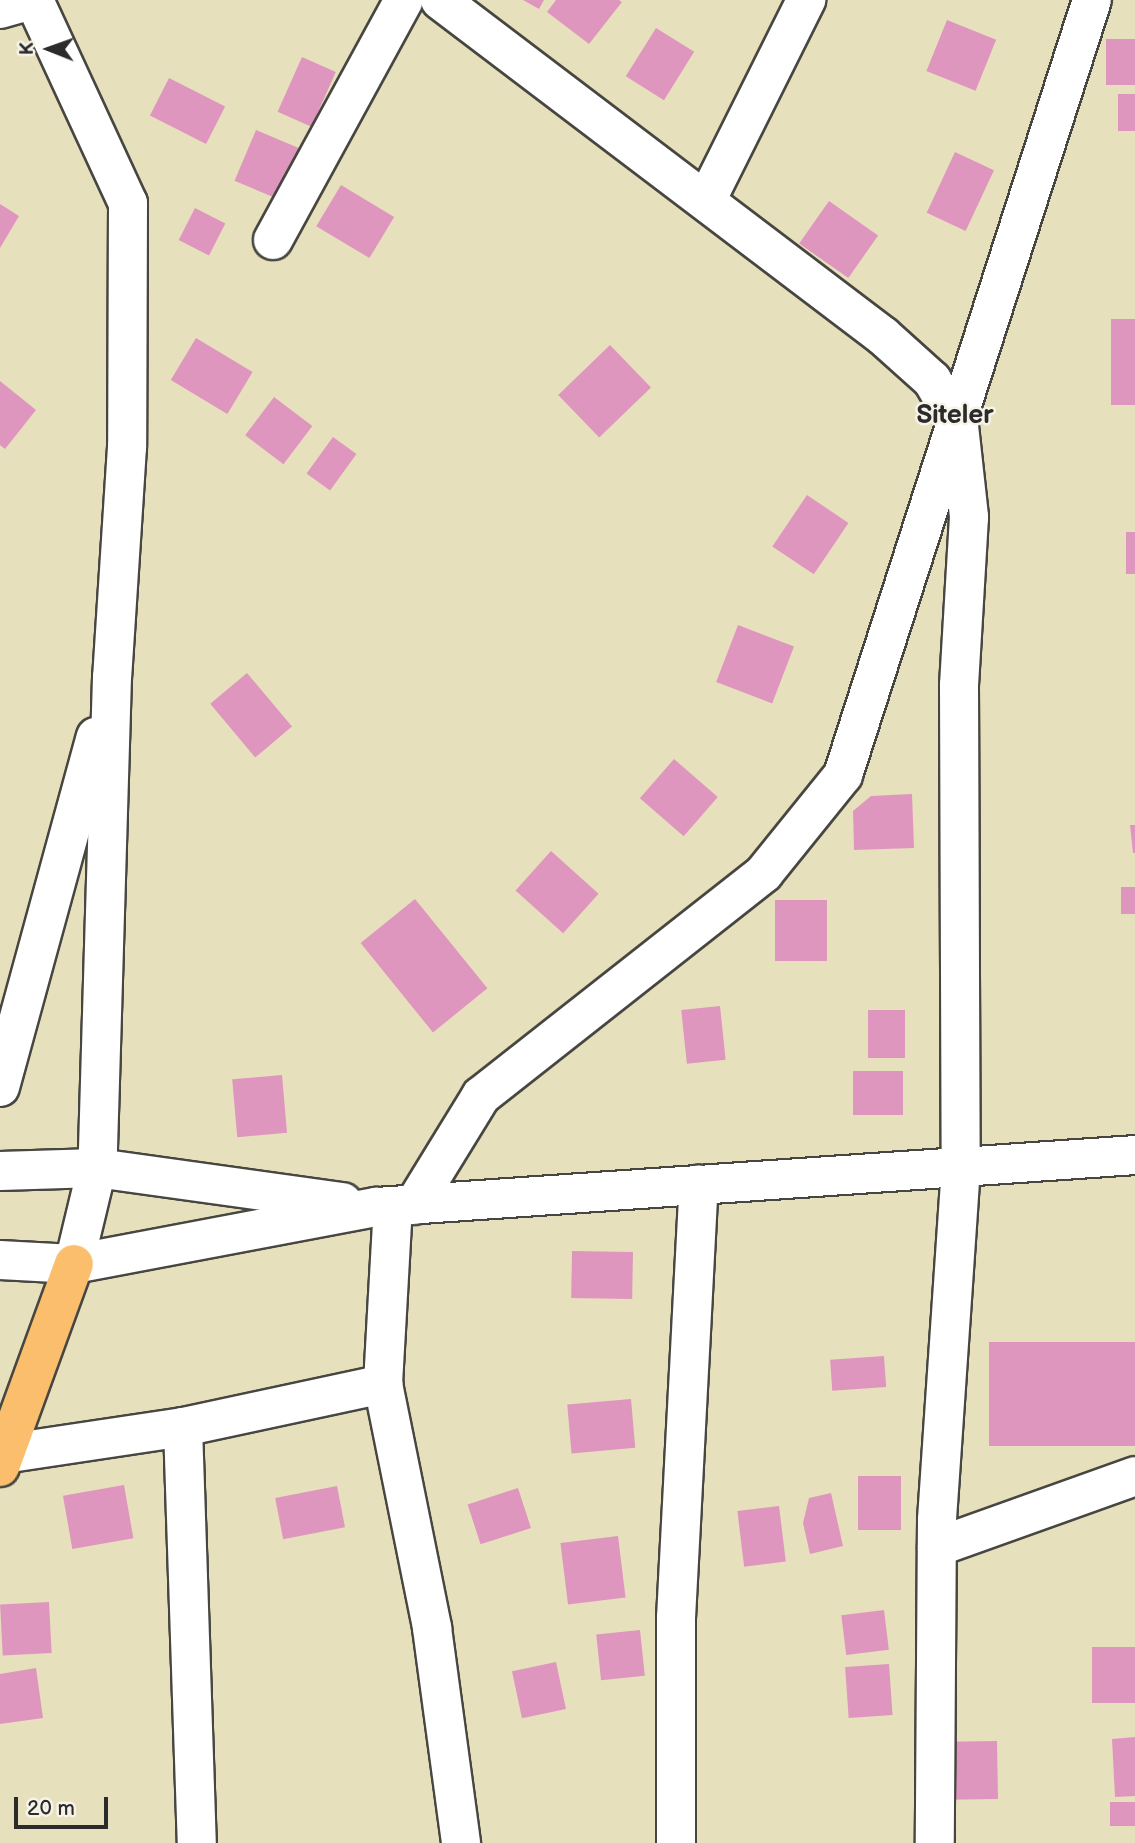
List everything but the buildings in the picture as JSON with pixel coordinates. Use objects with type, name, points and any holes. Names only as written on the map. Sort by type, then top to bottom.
[{"type":"main road","points":[[2,1460],[74,1264]]},
{"type":"street","points":[[0,9],[33,0],[128,203],[127,447],[112,677],[97,1168],[74,1264]]},
{"type":"street","points":[[273,240],[404,0]]},
{"type":"street","points":[[440,0],[883,335],[932,380],[959,426],[968,517],[959,685],[961,1167],[937,1547],[935,1843]]},
{"type":"street","points":[[706,201],[806,0]]},
{"type":"street","points":[[461,1843],[432,1628],[383,1384],[394,1206],[481,1096],[764,873],[843,775],[959,426],[1091,0]]},
{"type":"street","points":[[0,1085],[112,677]]},
{"type":"street","points":[[0,1260],[74,1264],[394,1206],[1135,1155]]},
{"type":"street","points":[[0,1171],[97,1168],[394,1206]]},
{"type":"street","points":[[676,1843],[676,1618],[699,1185]]},
{"type":"street","points":[[2,1460],[183,1427],[383,1384]]},
{"type":"street","points":[[183,1427],[197,1843]]},
{"type":"street","points":[[937,1547],[1135,1476]]},
{"type":"district","name":"Siteler","points":[[955,416]]}]
